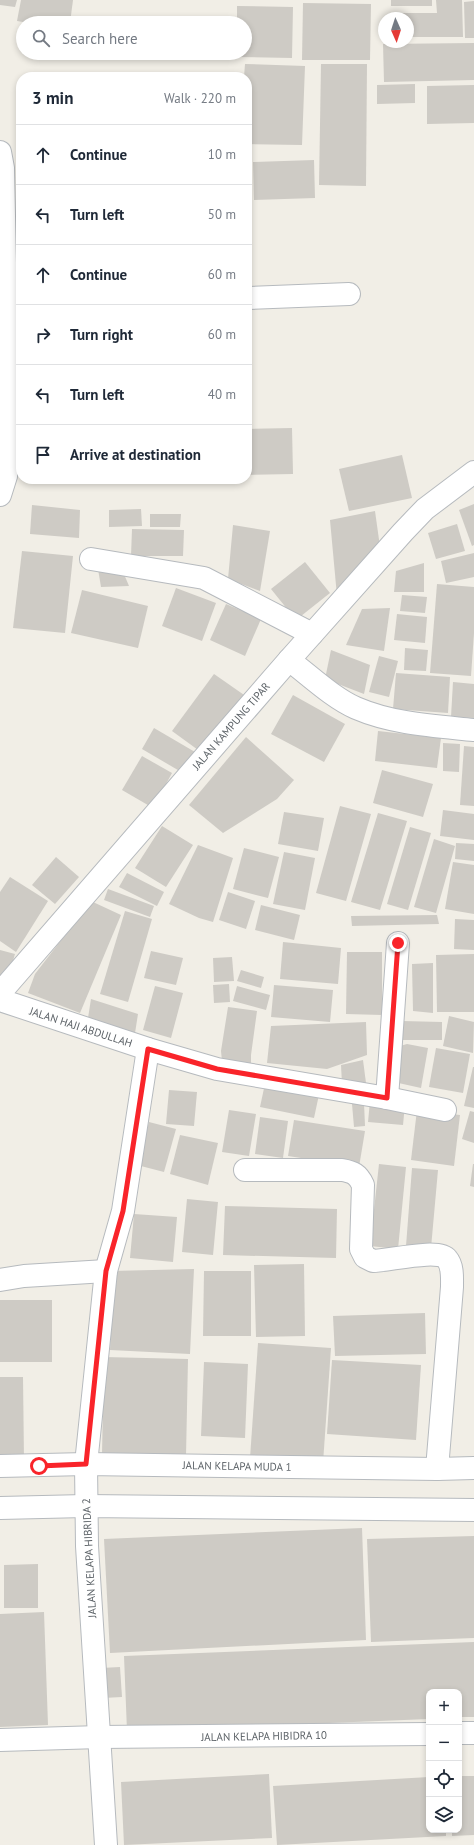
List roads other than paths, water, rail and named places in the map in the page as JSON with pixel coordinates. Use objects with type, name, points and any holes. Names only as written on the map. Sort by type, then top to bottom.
[{"type":"street","points":[[0,152],[3,168],[9,309],[9,453],[6,476],[0,495]]},
{"type":"street","points":[[252,298],[349,294]]},
{"type":"street","name":"JALAN KAMPUNG TIPAR","points":[[0,993],[289,660],[425,509],[474,472]]},
{"type":"street","points":[[91,559],[204,578],[312,634]]},
{"type":"street","points":[[289,660],[343,701],[356,708],[386,718],[474,730]]},
{"type":"street","points":[[387,1098],[398,943]]},
{"type":"street","name":"JALAN HAJI ABDULLAH","points":[[0,1000],[148,1049],[217,1069],[387,1098],[444,1110]]},
{"type":"street","name":"JALAN KELAPA HIBRIDA 2","points":[[106,1845],[85,1506],[86,1464],[106,1271],[123,1211],[148,1049]]},
{"type":"street","points":[[245,1170],[342,1170],[354,1172],[359,1177],[363,1185],[361,1249],[365,1257],[373,1261],[431,1254],[441,1255],[447,1258],[450,1266],[452,1287],[437,1469]]},
{"type":"street","points":[[0,1280],[24,1276],[106,1271]]},
{"type":"street","name":"JALAN KELAPA MUDA 1","points":[[0,1466],[86,1464],[437,1469],[474,1468]]},
{"type":"street","points":[[0,1508],[85,1506],[474,1510]]},
{"type":"street","points":[[462,1733],[474,1733]]},
{"type":"street","name":"JALAN KELAPA HIBIDRA 10","points":[[0,1740],[100,1737],[132,1738],[426,1734]]}]
